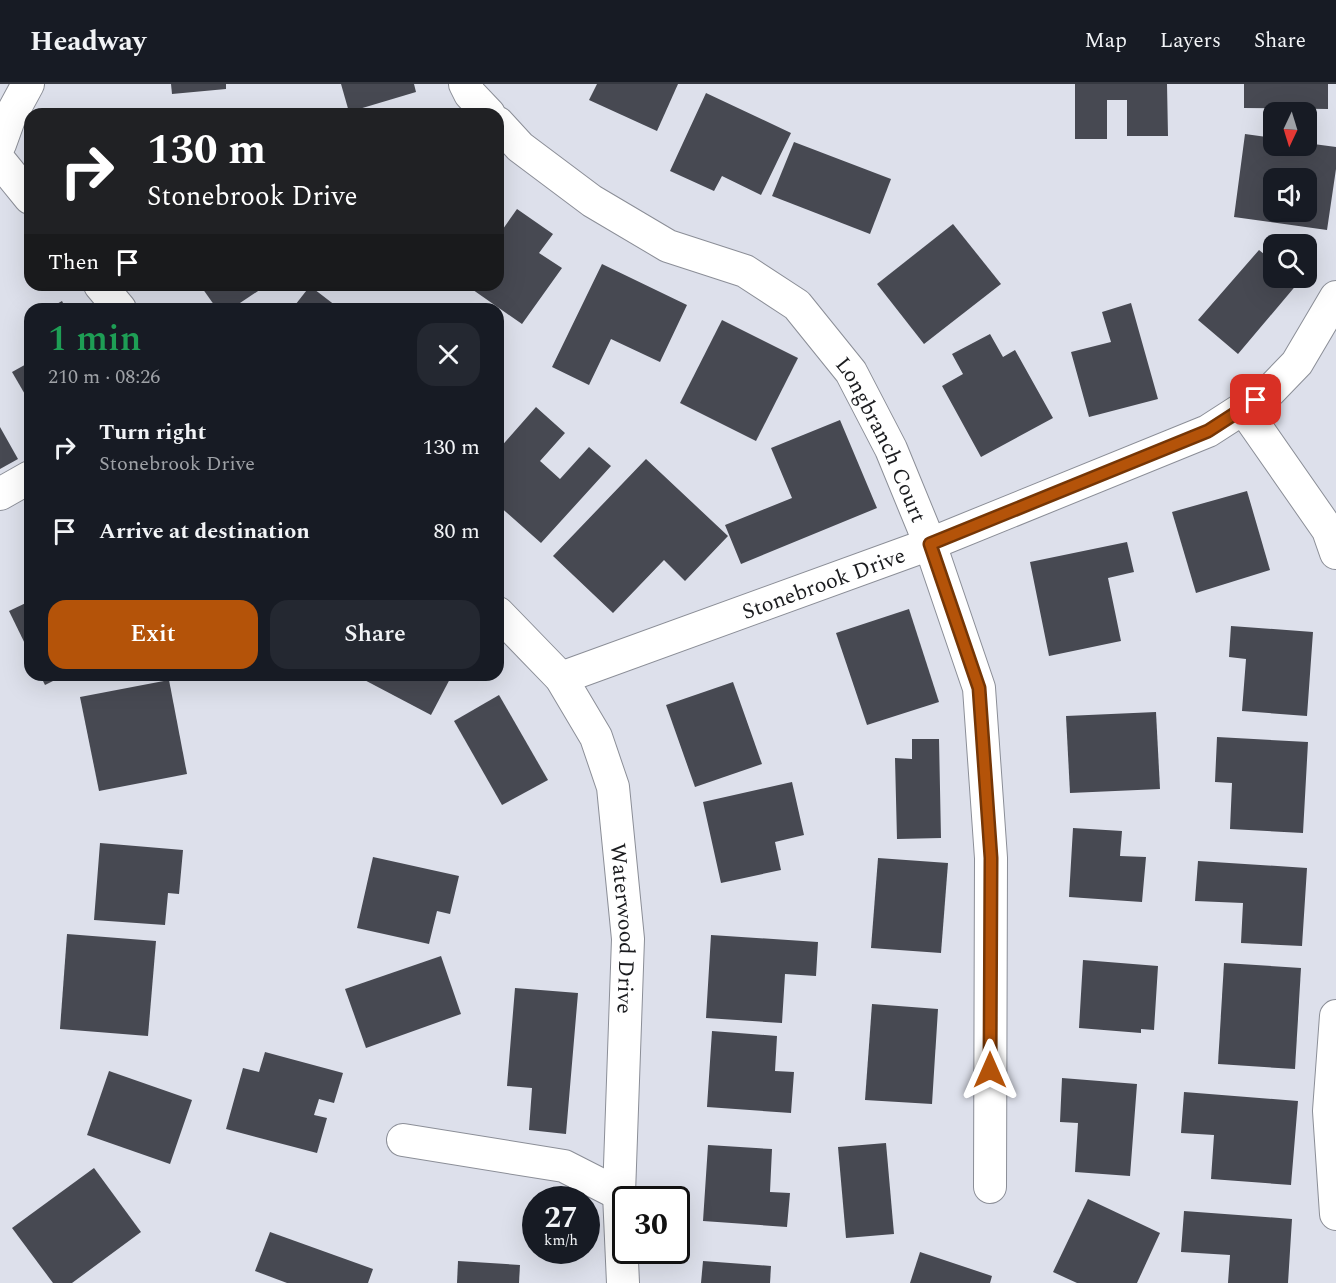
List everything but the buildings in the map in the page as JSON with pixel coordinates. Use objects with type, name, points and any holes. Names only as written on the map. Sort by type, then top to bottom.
[{"type":"street","points":[[0,144],[9,119],[28,84]]},
{"type":"street","points":[[465,84],[470,94],[483,108]]},
{"type":"street","name":"Longbranch Court","points":[[504,130],[520,147],[591,201],[668,246],[745,271],[797,305],[851,372],[891,449],[930,544],[979,688],[991,858],[990,1187]]},
{"type":"street","points":[[0,161],[24,191]]},
{"type":"street","points":[[105,291],[115,303]]},
{"type":"street","name":"Stonebrook Drive","points":[[561,678],[930,544],[1208,431],[1270,391],[1297,363],[1336,297]]},
{"type":"street","points":[[1243,408],[1328,530],[1336,553]]},
{"type":"street","points":[[0,494],[24,480]]},
{"type":"street","name":"Waterwood Drive","points":[[504,619],[561,678],[596,736],[614,787],[628,939],[619,1186]]},
{"type":"street","points":[[1336,1016],[1329,1111],[1336,1214]]},
{"type":"street","points":[[403,1140],[564,1166],[612,1190]]},
{"type":"street","name":"Waterwood Drive","points":[[622,1264],[623,1283]]},
{"type":"route","points":[[990,1070],[991,858],[979,688],[930,544],[1208,431],[1256,400]]}]
